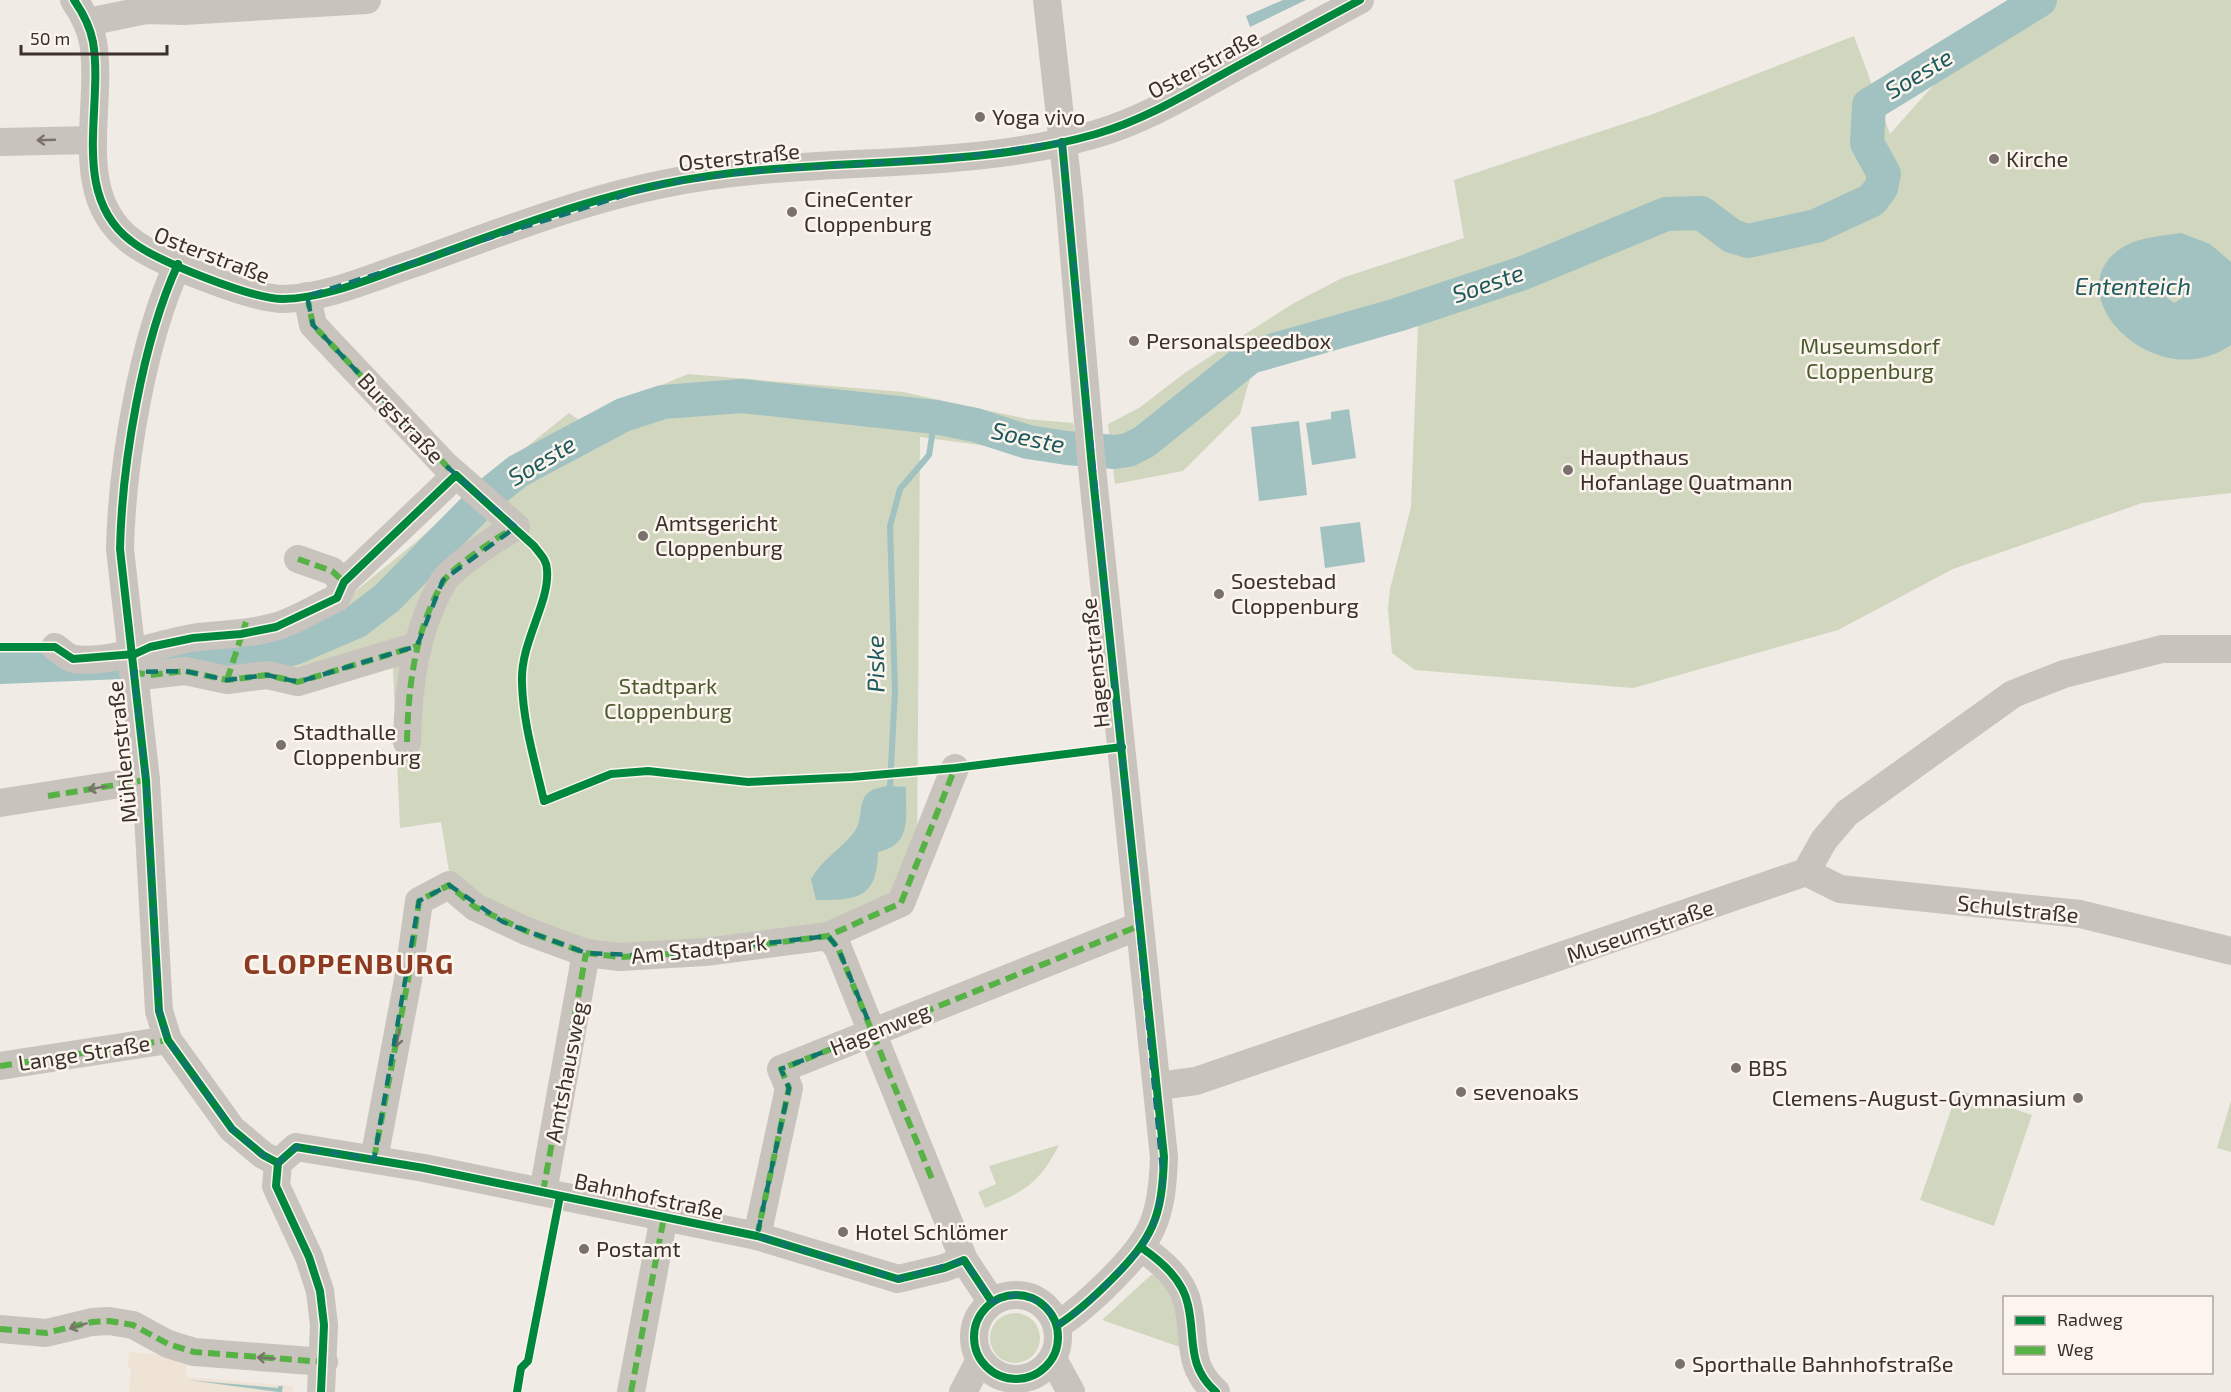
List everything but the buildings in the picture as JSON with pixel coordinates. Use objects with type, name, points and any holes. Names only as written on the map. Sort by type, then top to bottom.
[{"type":"street","points":[[0,142],[93,140],[95,60],[81,11],[143,5],[367,0]]},
{"type":"street","name":"Hagenstraße","points":[[1047,0],[1092,468],[1164,1157],[1163,1180],[1156,1218],[1142,1248],[1084,1308],[1052,1316]]},
{"type":"street","name":"Osterstraße","points":[[93,140],[99,191],[106,214],[133,243],[178,264],[264,297],[281,299],[341,288],[491,236],[657,185],[747,172],[963,157],[1062,142],[1106,131],[1176,101],[1360,0]]},
{"type":"street","name":"Mühlenstraße","points":[[178,264],[148,351],[134,422],[120,522],[120,549],[146,780],[159,1011],[168,1040],[232,1129],[263,1155],[278,1163]]},
{"type":"street","name":"Burgstraße","points":[[307,296],[313,325],[461,480],[516,527],[498,536],[443,580],[417,646]]},
{"type":"street","points":[[132,663],[150,647],[193,638],[242,634],[276,627],[337,598],[344,582],[461,480]]},
{"type":"street","points":[[298,559],[332,571],[344,582]]},
{"type":"street","points":[[229,677],[242,634]]},
{"type":"street","points":[[55,648],[73,659],[132,663],[150,675],[185,671],[229,677],[267,675],[298,682],[417,646],[407,700],[407,741]]},
{"type":"street","points":[[1806,872],[1824,840],[1846,813],[2013,694],[2064,674],[2162,649],[2231,650]]},
{"type":"street","name":"Am Stadtpark","points":[[374,1159],[408,980],[419,901],[449,885],[476,907],[503,921],[586,952],[620,957],[656,956],[828,936],[901,903],[955,768]]},
{"type":"street","points":[[0,803],[146,780]]},
{"type":"street","name":"Schulstraße","points":[[1806,872],[1840,889],[2080,914],[2231,951]]},
{"type":"street","name":"Museumstraße","points":[[1158,1086],[1205,1078],[1806,872]]},
{"type":"street","name":"Hagenweg","points":[[758,1236],[789,1088],[781,1069],[1139,926]]},
{"type":"street","points":[[828,936],[838,948],[964,1260],[992,1302]]},
{"type":"street","name":"Amtshausweg","points":[[543,1192],[586,952]]},
{"type":"street","name":"Lange Straße","points":[[0,1066],[168,1040]]},
{"type":"street","name":"Bahnhofstraße","points":[[278,1163],[296,1147],[374,1159],[758,1236],[898,1279],[944,1268],[964,1260]]},
{"type":"street","points":[[278,1163],[276,1186],[309,1257],[320,1291],[324,1325],[321,1392]]},
{"type":"street","points":[[631,1392],[664,1217]]},
{"type":"street","points":[[1142,1248],[1160,1261],[1180,1284],[1188,1305],[1193,1352],[1209,1385]]},
{"type":"street","points":[[963,1392],[985,1375],[1040,1385],[1044,1370],[1053,1359],[1058,1345],[1052,1316],[1028,1297],[1014,1295],[992,1302],[978,1318],[974,1332],[975,1348],[985,1375]]},
{"type":"street","points":[[0,1329],[46,1333],[92,1322],[110,1322],[133,1325],[168,1344],[194,1352],[324,1362]]},
{"type":"street","points":[[1053,1359],[1071,1392]]},
{"type":"highlighted area","points":[[1062,142],[1163,1180],[1156,1218],[1142,1248],[1084,1307],[1058,1325],[1046,1306],[1028,1297],[1014,1295],[992,1302],[964,1260],[898,1279],[757,1236],[789,1088],[781,1069],[873,1032],[838,948],[828,936],[656,956],[586,953],[503,922],[449,885],[419,901],[374,1159],[296,1147],[278,1163],[263,1155],[232,1129],[168,1040],[159,1011],[146,780],[133,672],[185,671],[227,680],[267,675],[298,682],[417,646],[443,580],[516,527],[445,465],[313,325],[307,296],[657,185],[747,172],[963,157]]},
{"type":"green space","name":"Museumsdorf Cloppenburg","points":[[2053,0],[2231,0],[2231,493],[2142,503],[1953,569],[1838,630],[1633,688],[1415,670],[1392,653],[1388,609],[1390,589],[1411,507],[1418,325],[1252,371],[1240,414],[1183,471],[1115,484],[1108,424],[1139,408],[1186,372],[1294,303],[1342,278],[1464,238],[1454,180],[1653,114],[1854,36],[1890,134],[1946,71],[2026,24]]},
{"type":"green space","name":"Stadtpark Cloppenburg","points":[[688,374],[903,392],[1027,419],[1073,423],[1079,458],[920,437],[917,857],[906,890],[814,929],[701,944],[597,946],[467,895],[449,871],[441,822],[400,828],[392,647],[323,667],[252,673],[251,648],[297,635],[325,616],[417,541],[482,482],[569,413],[579,420]]},
{"type":"green space","points":[[1958,1090],[2032,1115],[1994,1226],[1920,1200]]},
{"type":"green space","points":[[2231,1101],[2231,1152],[2217,1148]]},
{"type":"green space","points":[[1059,1145],[1045,1169],[1030,1185],[985,1208],[978,1192],[996,1184],[989,1166]]},
{"type":"green space","points":[[1151,1275],[1156,1275],[1179,1301],[1180,1347],[1102,1320]]},
{"type":"green space","points":[[1010,1313],[1020,1313],[1033,1320],[1040,1333],[1040,1343],[1033,1356],[1020,1363],[1010,1363],[1001,1359],[994,1352],[990,1343],[990,1333],[994,1324],[1001,1317]]},
{"type":"shaded area","points":[[129,1352],[187,1358],[186,1377],[293,1386],[292,1392],[129,1392],[131,1368],[128,1367]]},
{"type":"water","points":[[1283,0],[1306,0],[1250,27],[1246,16]]},
{"type":"water","name":"Ententeich","points":[[2181,233],[2210,244],[2231,262],[2231,345],[2202,358],[2172,358],[2145,349],[2122,333],[2106,312],[2099,289],[2104,266],[2123,247],[2143,239]],"holes":[[[2168,287],[2180,288],[2183,293],[2182,298],[2174,303],[2166,297]]]},
{"type":"water","points":[[1349,409],[1356,458],[1312,465],[1306,423],[1331,419],[1331,412]]},
{"type":"water","points":[[1299,421],[1307,495],[1259,501],[1251,427]]},
{"type":"water","points":[[1360,522],[1365,562],[1325,568],[1320,527]]},
{"type":"water","points":[[890,786],[906,787],[905,827],[897,843],[878,852],[877,868],[869,888],[853,897],[816,900],[811,879],[820,866],[847,841],[857,828],[864,798],[869,792]]},
{"type":"water","points":[[188,1380],[278,1388],[278,1386],[283,1386],[282,1392],[278,1392]]},
{"type":"waterway","name":"Soeste","points":[[0,667],[220,658],[277,653],[294,648],[357,621],[387,598],[488,495],[518,471],[623,415],[663,402],[741,396],[935,417],[975,425],[1028,442],[1067,448],[1114,452],[1128,450],[1144,442],[1250,357],[1397,315],[1523,273],[1666,214],[1701,213],[1732,236],[1748,241],[1816,226],[1872,200],[1881,188],[1884,174],[1867,143],[1869,105],[2040,0]]},
{"type":"waterway","name":"Piske","points":[[887,790],[890,786],[895,691],[890,526],[900,489],[929,455],[935,417]]},
{"type":"marked path","points":[[307,296],[313,325],[458,478]]},
{"type":"marked path","points":[[407,742],[411,680],[420,639],[433,600],[448,576],[476,552],[516,527],[513,525]]},
{"type":"marked path","points":[[298,559],[332,571],[344,582]]},
{"type":"marked path","points":[[227,680],[246,622]]},
{"type":"marked path","points":[[133,672],[150,675],[185,671],[227,680],[267,675],[298,682],[417,646]]},
{"type":"marked path","points":[[374,1159],[408,980],[419,901],[449,885],[475,907],[526,931],[586,953],[620,957],[705,952],[828,936],[901,903],[955,768],[953,768]]},
{"type":"marked path","points":[[48,796],[146,780]]},
{"type":"marked path","points":[[757,1236],[789,1088],[781,1069],[1139,926]]},
{"type":"marked path","points":[[828,936],[838,948],[932,1179]]},
{"type":"marked path","points":[[543,1192],[586,953]]},
{"type":"marked path","points":[[0,1066],[168,1040]]},
{"type":"marked path","points":[[631,1392],[664,1217]]},
{"type":"marked path","points":[[0,1329],[46,1333],[92,1322],[109,1321],[133,1325],[168,1344],[194,1352],[324,1362]]},
{"type":"cycle path","points":[[74,0],[86,20],[93,42],[95,175],[100,199],[112,222],[131,241],[143,249],[182,268],[250,293],[283,299],[335,291],[570,209],[663,184],[771,169],[989,154],[1043,146],[1096,134],[1161,108],[1360,0]]},
{"type":"cycle path","points":[[1058,1325],[1079,1310],[1105,1286],[1146,1239],[1161,1196],[1164,1157],[1092,468],[1062,142]]},
{"type":"cycle path","points":[[178,264],[154,329],[136,404],[125,480],[120,549],[146,780],[159,1011],[168,1040],[232,1129],[263,1155],[278,1163]]},
{"type":"cycle path","points":[[0,647],[55,647],[73,659],[135,654],[150,647],[193,638],[241,634],[276,627],[337,598],[344,582],[456,475],[534,546],[546,563],[547,583],[525,653],[522,683],[527,728],[544,801],[611,774],[648,771],[748,782],[852,777],[955,768],[1122,747]]},
{"type":"cycle path","points":[[321,1392],[324,1325],[320,1291],[309,1257],[276,1186],[278,1163],[296,1147],[424,1168],[757,1236],[898,1279],[944,1268],[964,1260],[992,1302]]},
{"type":"cycle path","points":[[517,1392],[521,1368],[528,1361],[560,1196]]},
{"type":"cycle path","points":[[1142,1248],[1157,1259],[1182,1288],[1188,1305],[1196,1362],[1200,1372],[1216,1392]]},
{"type":"cycle path","points":[[1016,1295],[1032,1298],[1046,1307],[1055,1321],[1058,1337],[1055,1353],[1046,1367],[1032,1376],[1016,1379],[1000,1376],[986,1367],[977,1353],[974,1337],[977,1321],[986,1307],[1000,1298],[1016,1295]]},
{"type":"place","name":"Yoga vivo","points":[[980,117]]},
{"type":"place","name":"Kirche","points":[[1994,159]]},
{"type":"place","name":"CineCenter Cloppenburg","points":[[792,212]]},
{"type":"place","name":"Personalspeedbox","points":[[1134,341]]},
{"type":"place","name":"Haupthaus Hofanlage Quatmann","points":[[1568,470]]},
{"type":"place","name":"Amtsgericht Cloppenburg","points":[[643,536]]},
{"type":"place","name":"Soestebad Cloppenburg","points":[[1219,594]]},
{"type":"place","name":"Stadthalle Cloppenburg","points":[[281,745]]},
{"type":"place","name":"BBS","points":[[1736,1068]]},
{"type":"place","name":"sevenoaks","points":[[1461,1092]]},
{"type":"place","name":"Clemens-August-Gymnasium","points":[[2078,1098]]},
{"type":"place","name":"Hotel Schlömer","points":[[843,1232]]},
{"type":"place","name":"Postamt","points":[[584,1249]]},
{"type":"place","name":"Sporthalle Bahnhofstraße","points":[[1680,1364]]},
{"type":"district","name":"CLOPPENBURG","points":[[349,964]]}]
